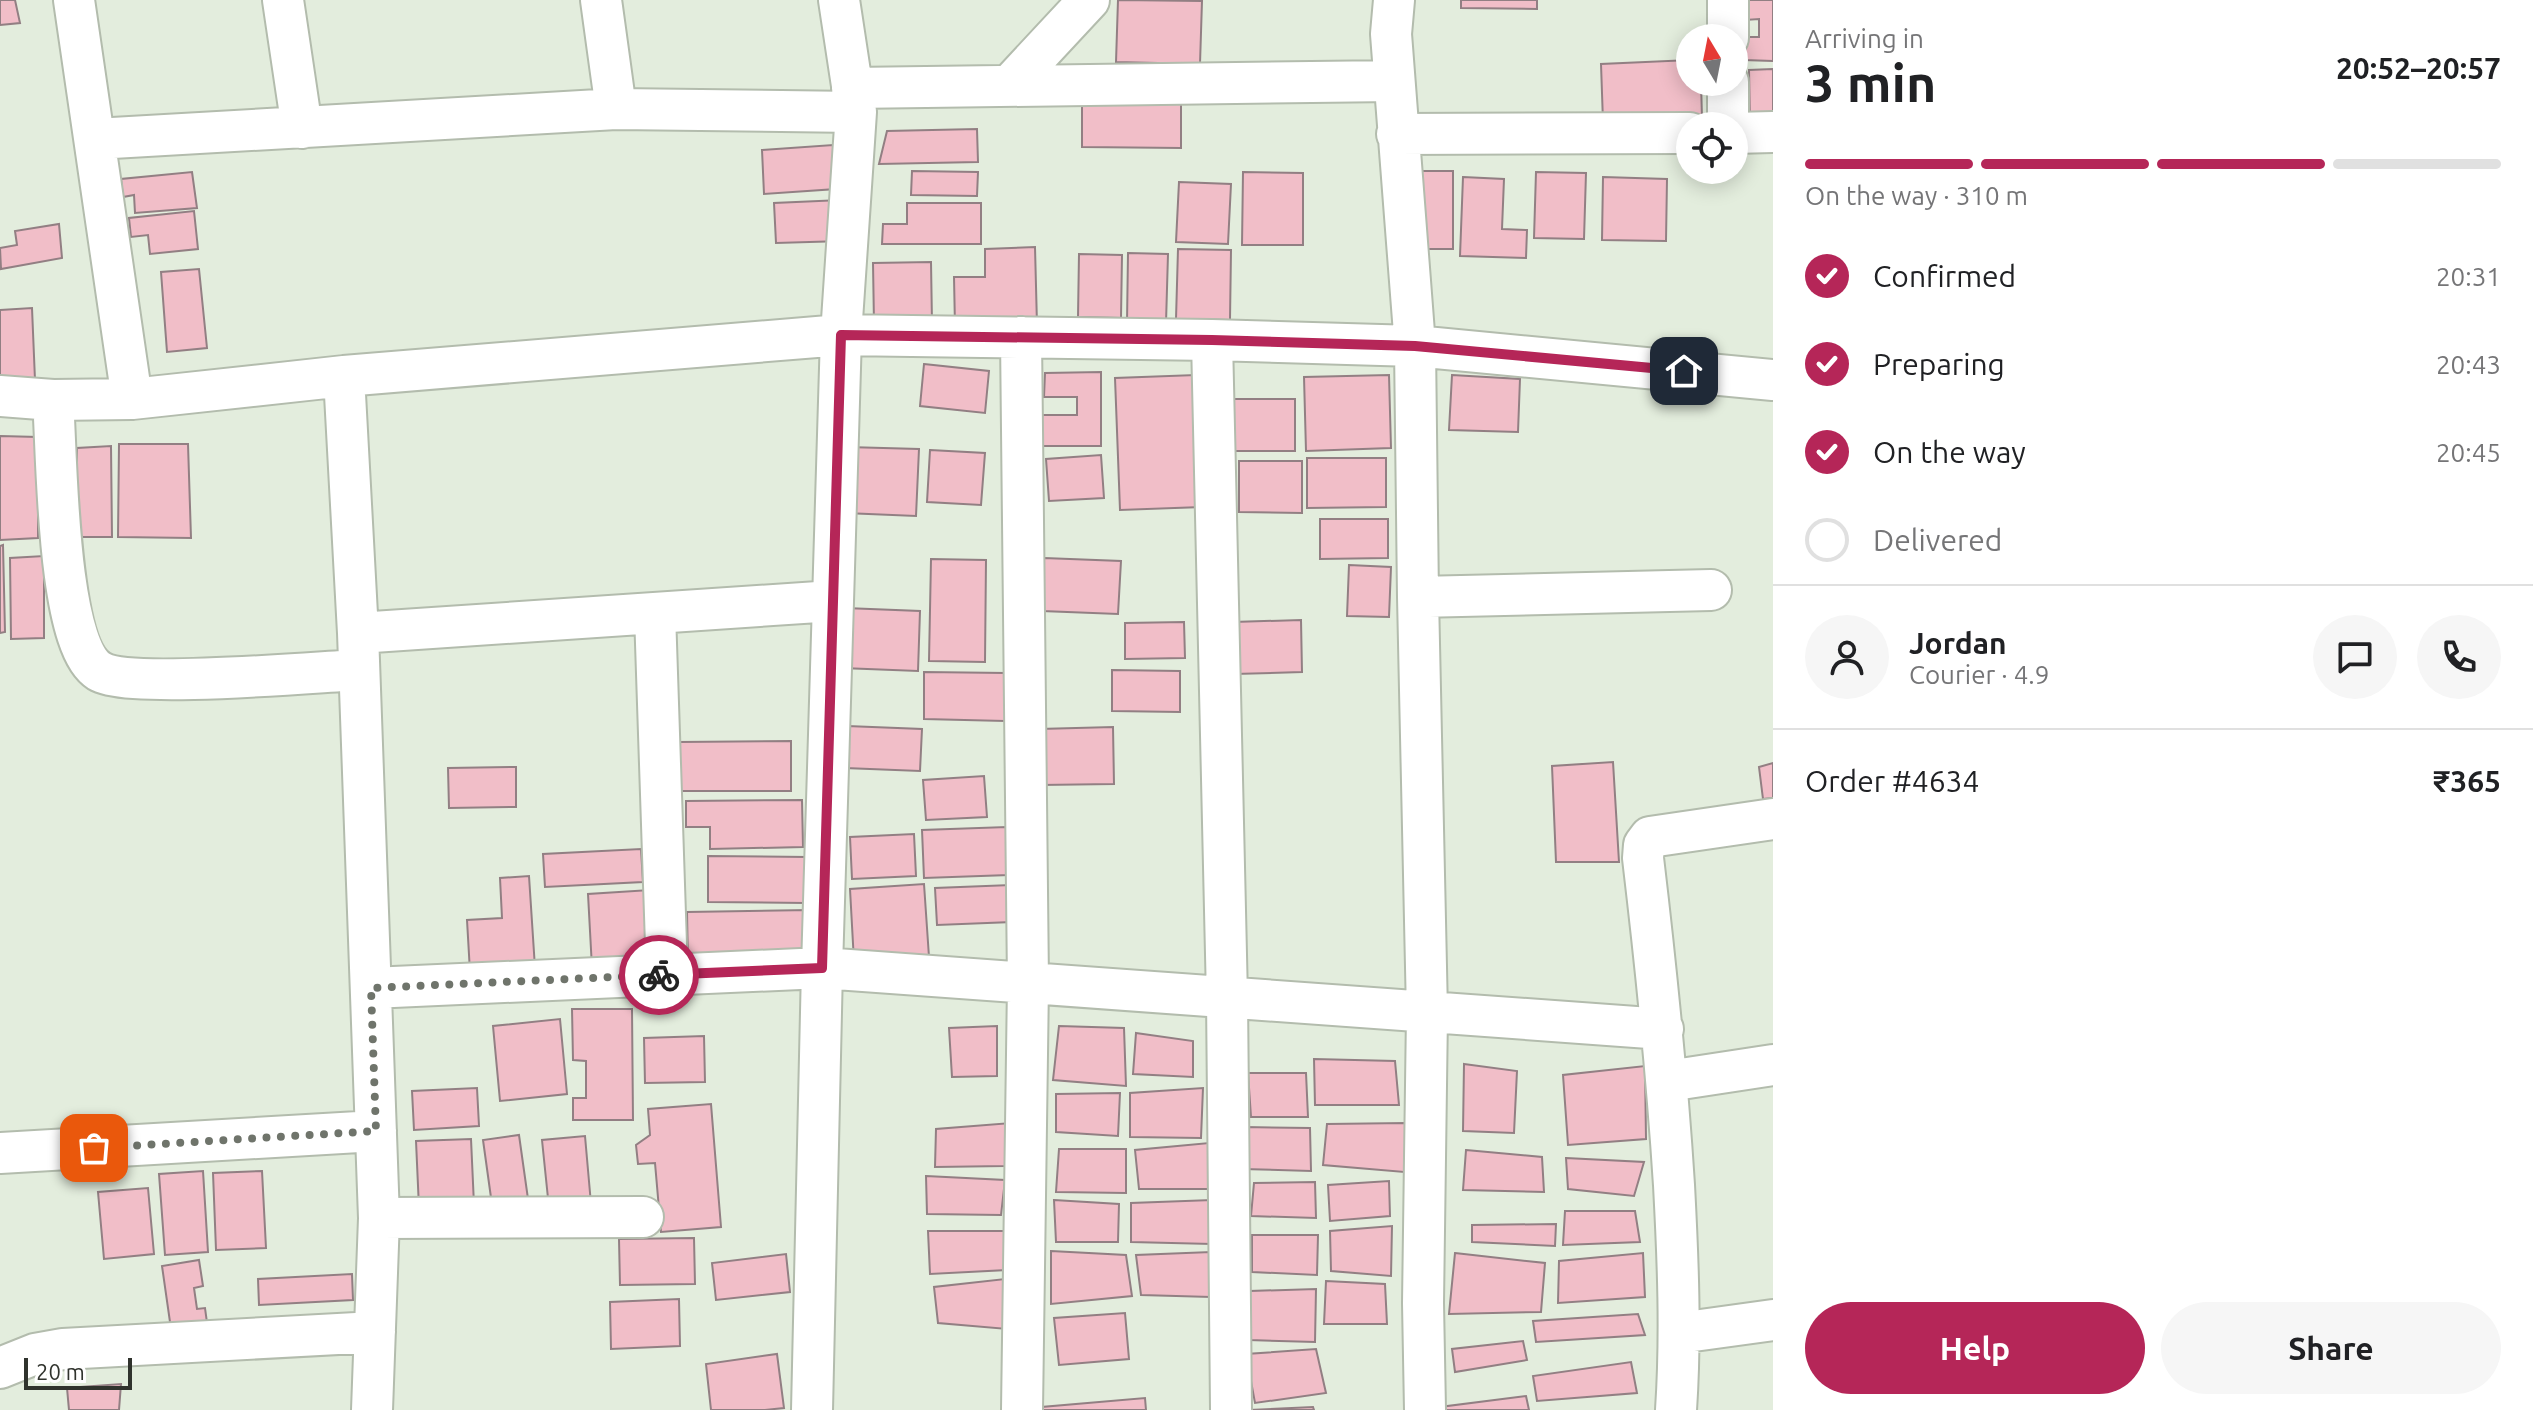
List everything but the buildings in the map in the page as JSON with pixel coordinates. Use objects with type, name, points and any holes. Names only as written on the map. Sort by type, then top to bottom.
[{"type":"street","points":[[74,0],[132,399]]},
{"type":"street","points":[[283,0],[302,128]]},
{"type":"street","points":[[601,0],[616,109]]},
{"type":"street","points":[[812,1410],[841,335],[854,100],[839,0]]},
{"type":"street","points":[[1009,86],[1089,0]]},
{"type":"street","points":[[1394,0],[1391,34],[1397,134],[1415,346],[1427,1013],[1423,1303],[1425,1410]]},
{"type":"street","points":[[1728,0],[1728,24]]},
{"type":"street","points":[[95,139],[616,109],[854,100],[1009,86],[1394,81]]},
{"type":"street","points":[[1748,133],[1773,132]]},
{"type":"street","points":[[1397,134],[1676,133]]},
{"type":"street","points":[[0,396],[53,400],[132,399],[344,376],[841,335],[1415,346],[1773,380]]},
{"type":"street","points":[[1021,337],[1028,983],[1022,1410]]},
{"type":"street","points":[[1212,340],[1227,998],[1231,1410]]},
{"type":"street","points":[[344,376],[359,652],[379,1218],[372,1410]]},
{"type":"street","points":[[53,400],[63,565],[71,617],[84,654],[98,670],[115,677],[165,679],[655,613],[833,601]]},
{"type":"street","points":[[1418,597],[1711,590]]},
{"type":"street","points":[[655,613],[667,975]]},
{"type":"street","points":[[1676,1410],[1679,1333],[1677,1234],[1668,1081],[1644,845],[1650,837],[1773,819]]},
{"type":"street","points":[[371,988],[822,968],[1663,1029]]},
{"type":"street","points":[[1668,1081],[1773,1065]]},
{"type":"street","points":[[0,1153],[376,1131]]},
{"type":"street","points":[[379,1218],[643,1217]]},
{"type":"street","points":[[1679,1333],[1773,1320]]},
{"type":"street","points":[[0,1368],[35,1354],[63,1349],[375,1332]]},
{"type":"way so far","points":[[94,1148],[376,1131],[371,988],[659,975]]},
{"type":"route","points":[[659,975],[822,968],[841,335],[1415,346],[1684,371]]}]
